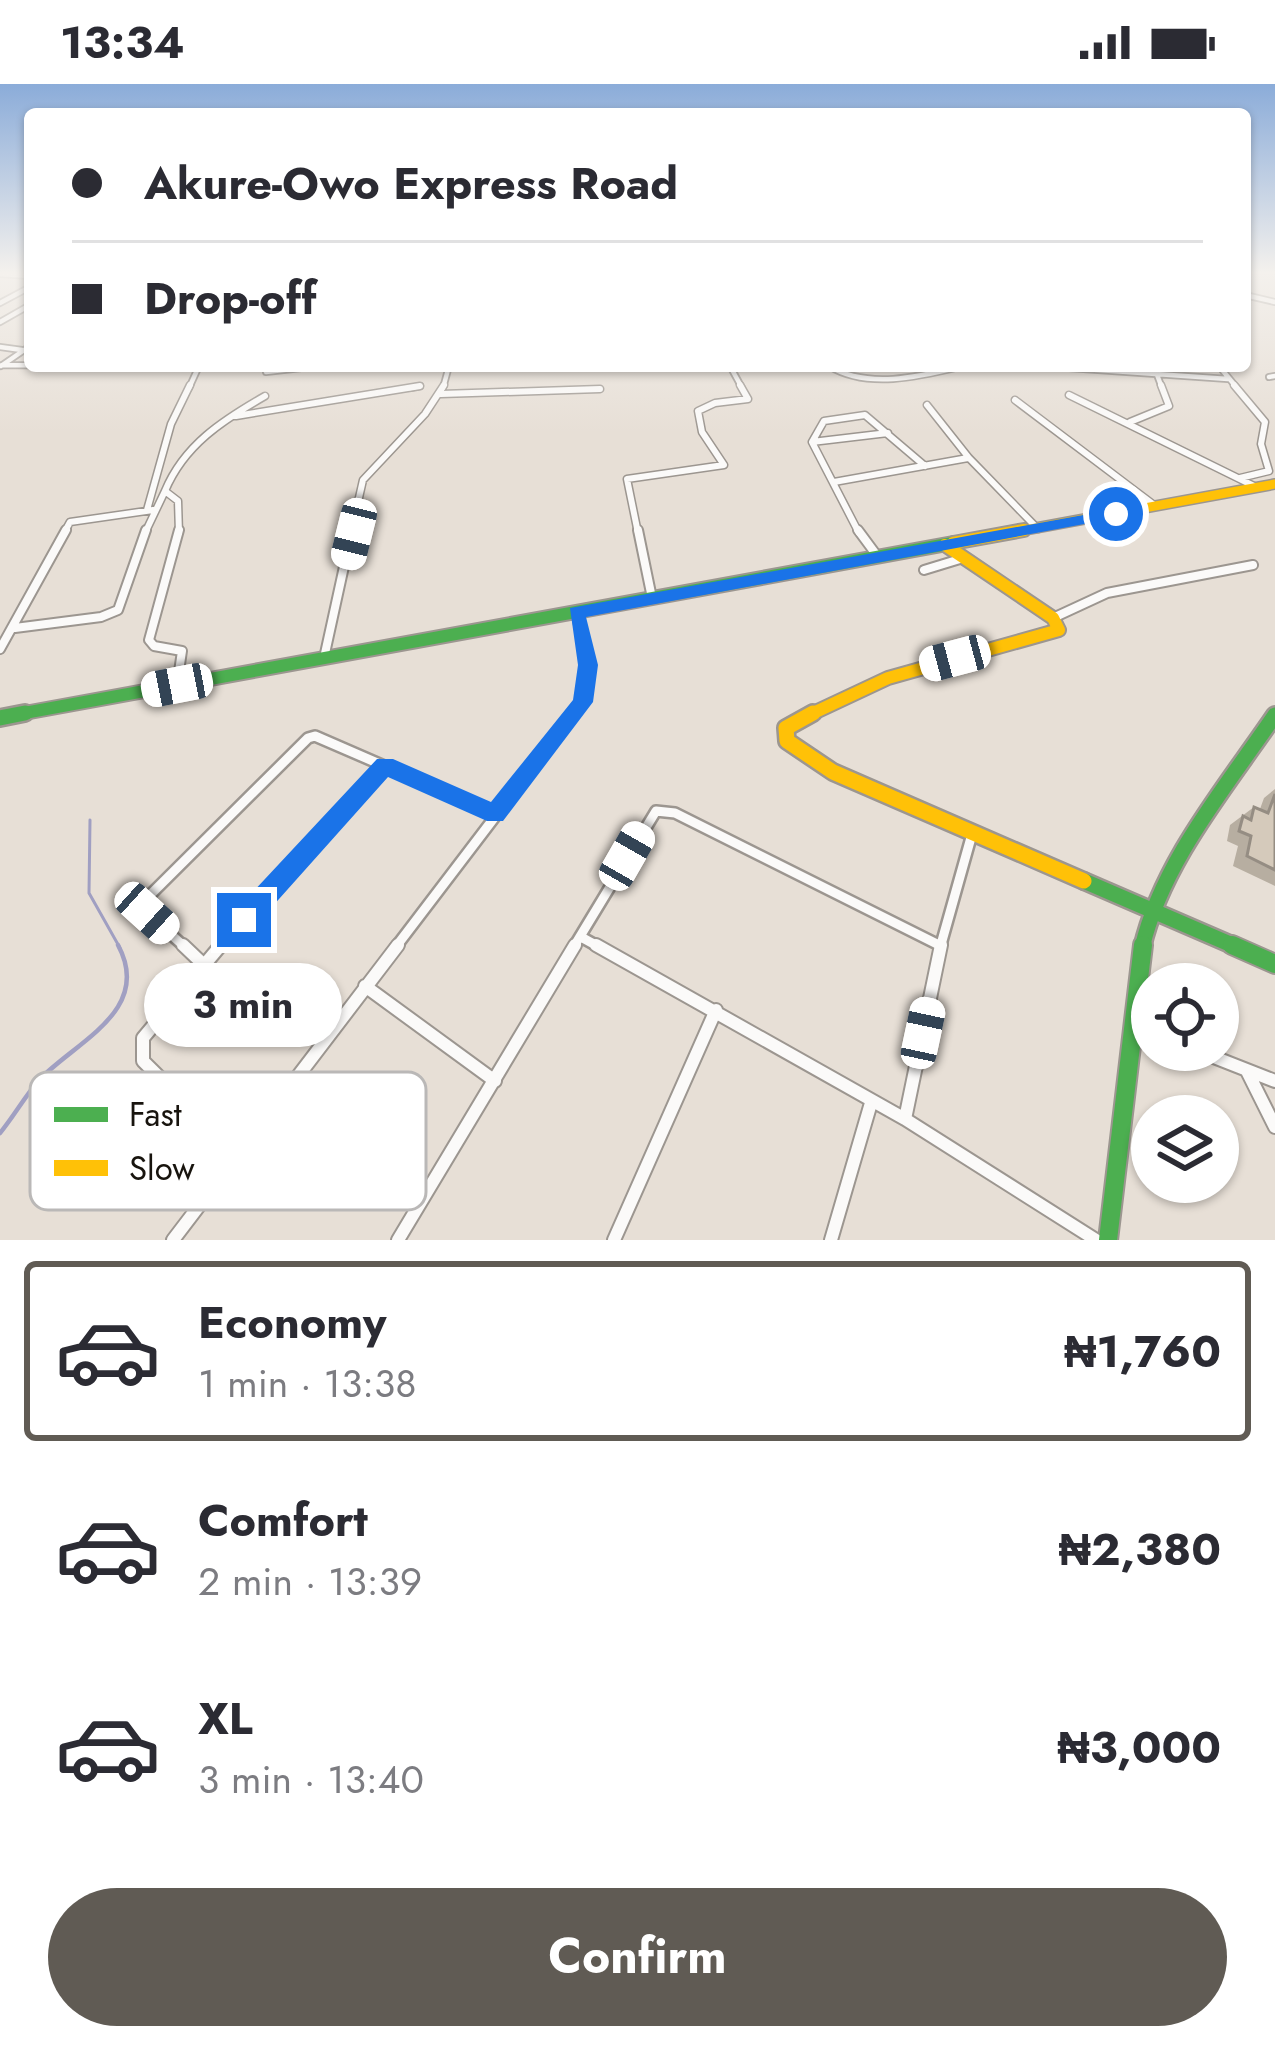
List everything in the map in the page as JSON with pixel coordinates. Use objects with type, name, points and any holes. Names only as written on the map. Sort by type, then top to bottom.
[{"type":"main road","points":[[0,718],[1275,484]]},
{"type":"main road","points":[[945,545],[1060,626],[1053,633],[888,678],[785,728],[787,741],[809,760],[1275,964]]},
{"type":"main road","points":[[1139,963],[1151,910],[1206,815],[1275,715]]},
{"type":"main road","points":[[1108,1240],[1131,1033]]},
{"type":"street","points":[[16,628],[118,610],[150,511],[167,437],[196,372]]},
{"type":"street","points":[[324,658],[363,480],[379,457],[424,417],[441,394],[447,372]]},
{"type":"street","points":[[652,598],[627,479],[724,465],[696,427],[696,418],[698,411],[715,403],[747,401],[733,372]]},
{"type":"street","points":[[838,372],[903,377],[931,372]]},
{"type":"street","points":[[900,372],[903,377]]},
{"type":"street","points":[[1139,372],[1228,379]]},
{"type":"street","points":[[1223,372],[1265,422],[1261,444],[1269,471],[1239,478]]},
{"type":"street","points":[[1128,423],[1168,406],[1156,373]]},
{"type":"street","points":[[235,416],[420,386]]},
{"type":"street","points":[[441,394],[600,389]]},
{"type":"street","points":[[1069,395],[1257,488]]},
{"type":"street","points":[[0,649],[16,628],[70,521],[150,511],[165,491],[179,456],[265,396]]},
{"type":"street","points":[[1015,400],[1155,506]]},
{"type":"street","points":[[927,405],[969,458],[1038,529]]},
{"type":"street","points":[[812,442],[824,421],[865,415],[925,466]]},
{"type":"street","points":[[812,442],[888,433]]},
{"type":"street","points":[[812,442],[862,538],[878,557]]},
{"type":"street","points":[[834,482],[969,458]]},
{"type":"street","points":[[165,491],[178,501],[179,542],[155,604],[149,640],[154,646],[182,651],[177,685]]},
{"type":"street","points":[[924,570],[960,559]]},
{"type":"street","points":[[1054,618],[1107,592],[1253,565]]},
{"type":"street","points":[[299,1072],[583,702],[588,665],[576,613]]},
{"type":"street","points":[[204,964],[147,913],[146,896],[308,738],[315,736],[495,814]]},
{"type":"street","points":[[155,1072],[140,1052],[143,1038],[204,964],[385,766]]},
{"type":"street","points":[[426,1194],[650,816],[664,811],[940,946]]},
{"type":"street","points":[[905,1120],[940,946],[972,834]]},
{"type":"street","points":[[581,937],[905,1120],[1096,1240]]},
{"type":"street","points":[[365,986],[495,1081]]},
{"type":"street","points":[[614,1240],[716,1010]]},
{"type":"street","points":[[1239,1068],[1275,1081]]},
{"type":"street","points":[[1247,1071],[1275,1126]]},
{"type":"street","points":[[832,1240],[871,1103]]},
{"type":"street","points":[[173,1240],[195,1210]]},
{"type":"street","points":[[398,1240],[416,1210]]},
{"type":"building","points":[[1275,794],[1275,870],[1247,856],[1251,836],[1239,831],[1243,816],[1251,820],[1254,807],[1268,813]]},
{"type":"waterway","points":[[90,820],[89,893],[120,948]]},
{"type":"waterway","points":[[48,1072],[118,1006],[126,988],[126,968],[118,945]]},
{"type":"waterway","points":[[0,1133],[30,1092]]},
{"type":"traffic: fast","points":[[0,718],[953,543]]},
{"type":"traffic: fast","points":[[1108,1240],[1136,977],[1151,910],[1197,829],[1275,715]]},
{"type":"traffic: fast","points":[[1084,881],[1275,964]]},
{"type":"traffic: slow","points":[[953,543],[1275,484]]},
{"type":"traffic: slow","points":[[945,545],[1053,618],[1059,630],[888,678],[797,721],[786,728],[787,741],[833,772],[1084,881]]},
{"type":"route","points":[[244,920],[380,768],[391,766],[423,778],[495,814],[583,702],[588,665],[576,613],[1116,514]]}]
